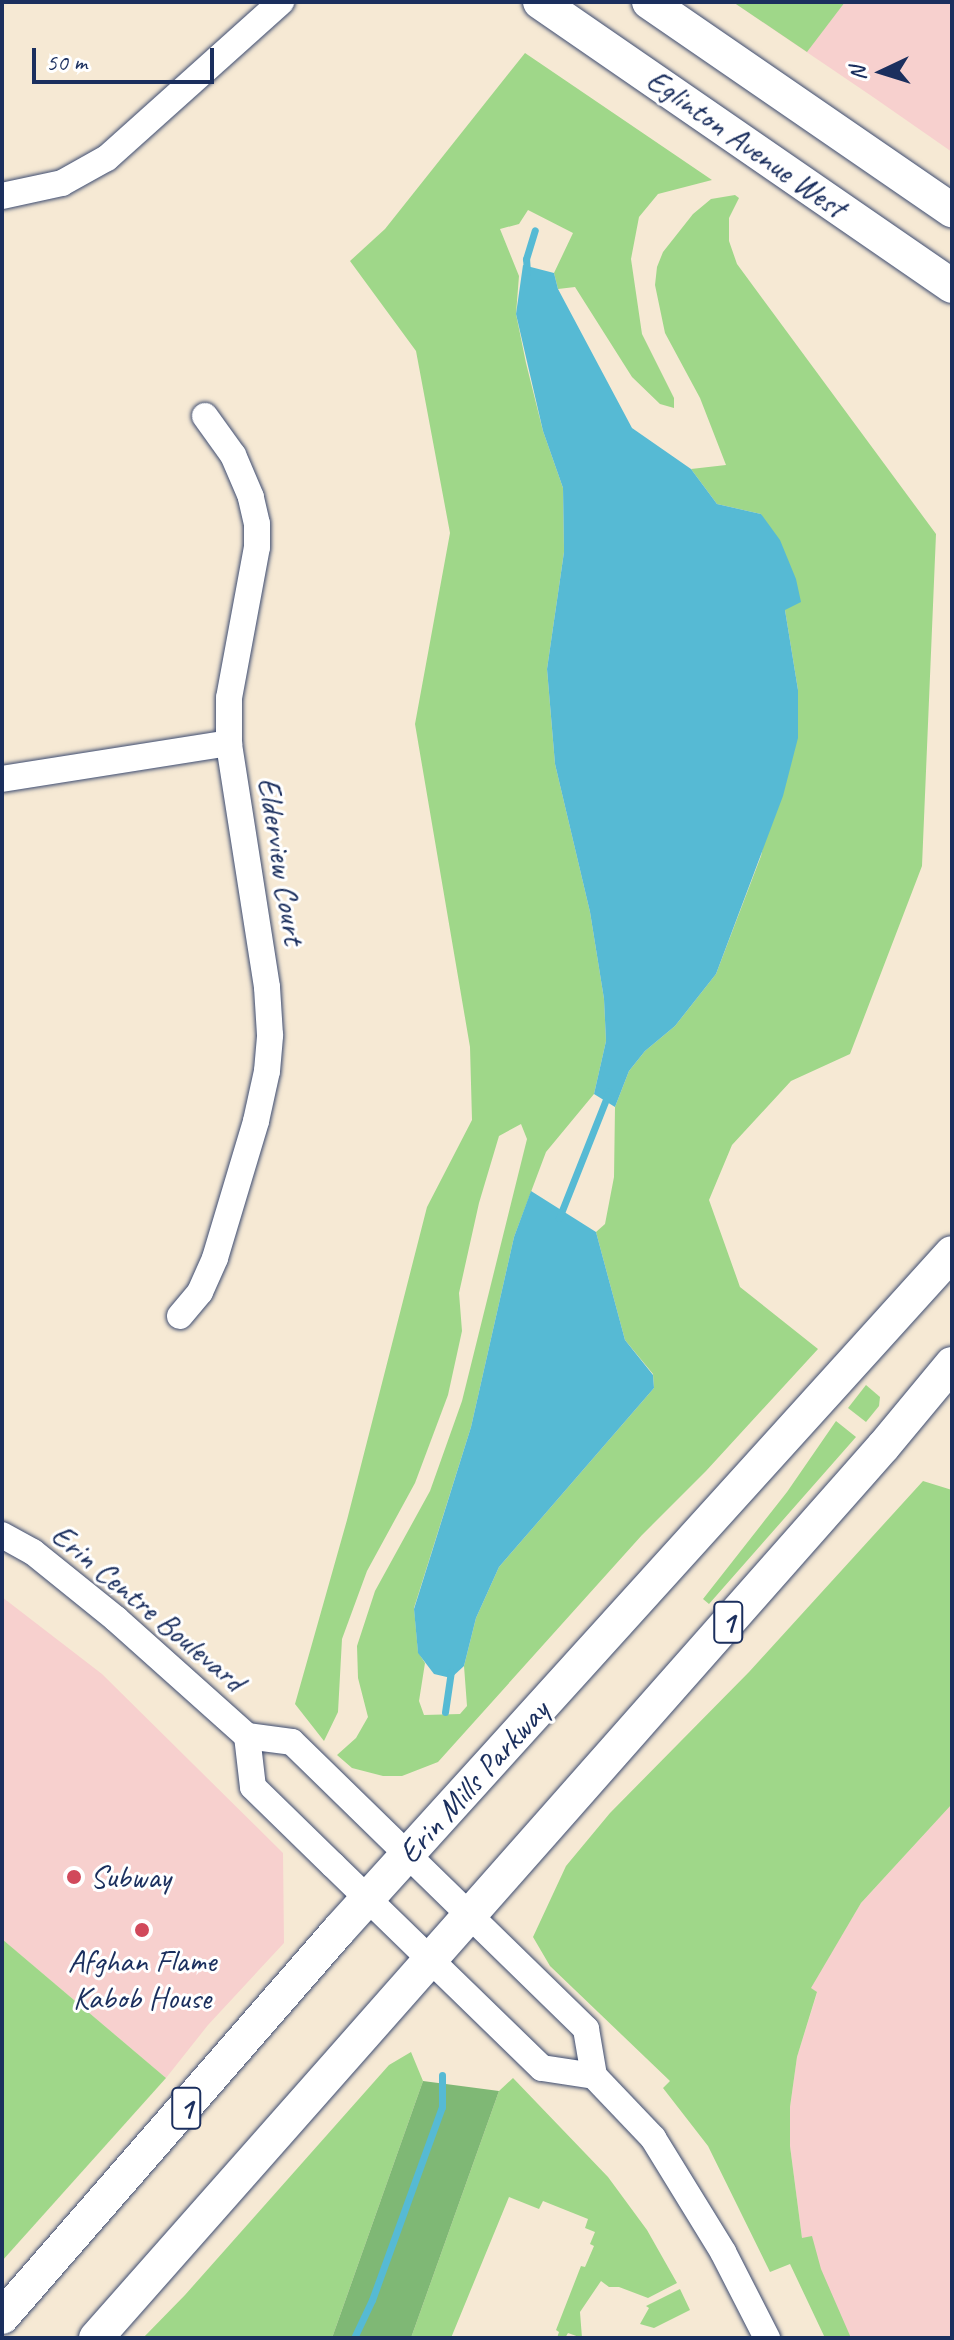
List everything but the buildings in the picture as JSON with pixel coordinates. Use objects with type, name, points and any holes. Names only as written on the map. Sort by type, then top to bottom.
[{"type":"main road","name":"Eglinton Avenue West","points":[[540,2],[952,286]]},
{"type":"main road","name":"Eglinton Avenue West","points":[[649,2],[952,210]]},
{"type":"main road","name":"Erin Mills Parkway","points":[[2,2317],[368,1899],[952,1253]]},
{"type":"main road","name":"1","points":[[96,2338],[883,1447],[952,1364]]},
{"type":"street","points":[[2,196],[62,183],[107,158],[281,2]]},
{"type":"street","name":"Elderview Court","points":[[180,1316],[200,1292],[215,1258],[256,1121],[269,1047],[267,987],[229,743],[229,698],[257,547],[257,524],[251,497],[233,455],[205,416]]},
{"type":"street","points":[[2,779],[229,743]]},
{"type":"street","name":"Erin Centre Boulevard","points":[[2,1535],[33,1552],[92,1600],[247,1736],[292,1742],[586,2029],[594,2076],[542,2068],[253,1787],[247,1736]]},
{"type":"street","points":[[594,2076],[653,2138],[723,2252],[767,2338]]},
{"type":"shaded area","points":[[733,2],[952,2],[952,152],[873,97]]},
{"type":"shaded area","points":[[2,1597],[102,1674],[283,1853],[284,1943],[208,2025],[166,2078],[2,1939]]},
{"type":"shaded area","points":[[952,1804],[952,2338],[825,2338],[802,2238],[790,2146],[790,2107],[797,2057],[817,1993],[810,1988],[861,1903]]},
{"type":"green space","points":[[733,2],[845,2],[807,52]]},
{"type":"green space","points":[[525,53],[712,180],[658,194],[639,217],[631,259],[642,334],[674,398],[674,408],[660,404],[632,377],[575,287],[558,289],[554,273],[573,233],[528,210],[519,224],[500,229],[519,276],[516,314],[526,363],[543,431],[563,488],[564,552],[547,669],[555,764],[590,912],[604,999],[606,1041],[594,1094],[546,1152],[514,1237],[471,1427],[414,1608],[418,1652],[425,1663],[419,1701],[424,1715],[460,1714],[467,1706],[464,1666],[476,1618],[499,1567],[654,1388],[653,1374],[625,1340],[596,1232],[605,1224],[614,1177],[615,1107],[629,1071],[645,1051],[675,1026],[716,974],[761,856],[798,690],[785,610],[761,514],[717,504],[691,469],[726,465],[700,398],[665,333],[655,285],[663,252],[693,214],[711,199],[735,195],[739,198],[729,218],[729,241],[737,264],[936,534],[922,866],[850,1054],[791,1081],[732,1145],[709,1200],[740,1287],[818,1349],[706,1471],[642,1535],[438,1762],[402,1776],[383,1776],[352,1768],[337,1755],[356,1738],[368,1717],[358,1678],[357,1646],[375,1591],[430,1491],[462,1401],[527,1139],[521,1124],[499,1136],[479,1203],[459,1293],[462,1331],[448,1395],[415,1483],[367,1571],[342,1639],[338,1712],[324,1741],[295,1704],[347,1520],[427,1207],[472,1120],[470,1047],[415,724],[450,533],[416,351],[350,261],[385,229]]},
{"type":"green space","points":[[866,1385],[880,1397],[879,1406],[866,1422],[848,1408]]},
{"type":"green space","points":[[836,1421],[856,1437],[709,1604],[703,1599],[787,1492]]},
{"type":"green space","points":[[923,1481],[952,1490],[952,1804],[861,1903],[811,1988],[817,1992],[797,2057],[790,2107],[790,2146],[802,2238],[812,2236],[821,2269],[851,2338],[825,2338],[790,2264],[770,2272],[708,2146],[663,2088],[670,2081],[550,1966],[533,1937],[566,1866],[610,1813],[749,1672]]},
{"type":"green space","points":[[2,1939],[166,2078],[2,2261]]},
{"type":"green space","points":[[411,2052],[423,2081],[332,2338],[143,2338],[185,2295],[389,2065]]},
{"type":"green space","points":[[513,2078],[608,2177],[647,2230],[677,2283],[648,2298],[619,2287],[609,2287],[601,2281],[580,2312],[582,2338],[568,2333],[565,2338],[557,2338],[559,2332],[556,2330],[581,2266],[585,2267],[594,2246],[590,2244],[595,2232],[585,2228],[588,2219],[543,2201],[539,2209],[509,2197],[451,2338],[411,2338],[499,2091]]},
{"type":"green space","points":[[423,2081],[499,2091],[411,2338],[332,2338]]},
{"type":"green space","points":[[680,2289],[690,2310],[654,2328],[640,2324],[649,2308],[646,2306]]},
{"type":"water","points":[[523,265],[554,273],[558,289],[632,428],[691,469],[717,504],[761,514],[780,540],[796,579],[801,602],[785,610],[798,690],[798,738],[783,796],[716,974],[675,1026],[645,1051],[629,1071],[615,1107],[594,1094],[606,1041],[604,999],[590,912],[555,764],[547,669],[564,552],[563,488],[543,431],[516,314]]},
{"type":"water","points":[[531,1191],[596,1232],[625,1340],[653,1375],[654,1388],[499,1567],[476,1618],[464,1666],[451,1678],[434,1674],[418,1653],[414,1609],[471,1427],[514,1237]]},
{"type":"waterway","points":[[527,272],[526,259],[535,230]]},
{"type":"waterway","points":[[559,1218],[609,1092]]},
{"type":"waterway","points":[[445,1712],[451,1671]]},
{"type":"waterway","points":[[354,2338],[372,2300],[442,2107],[442,2075]]},
{"type":"place","name":"Subway","points":[[74,1877]]},
{"type":"place","name":"Afghan Flame Kabob House","points":[[142,1930]]}]
